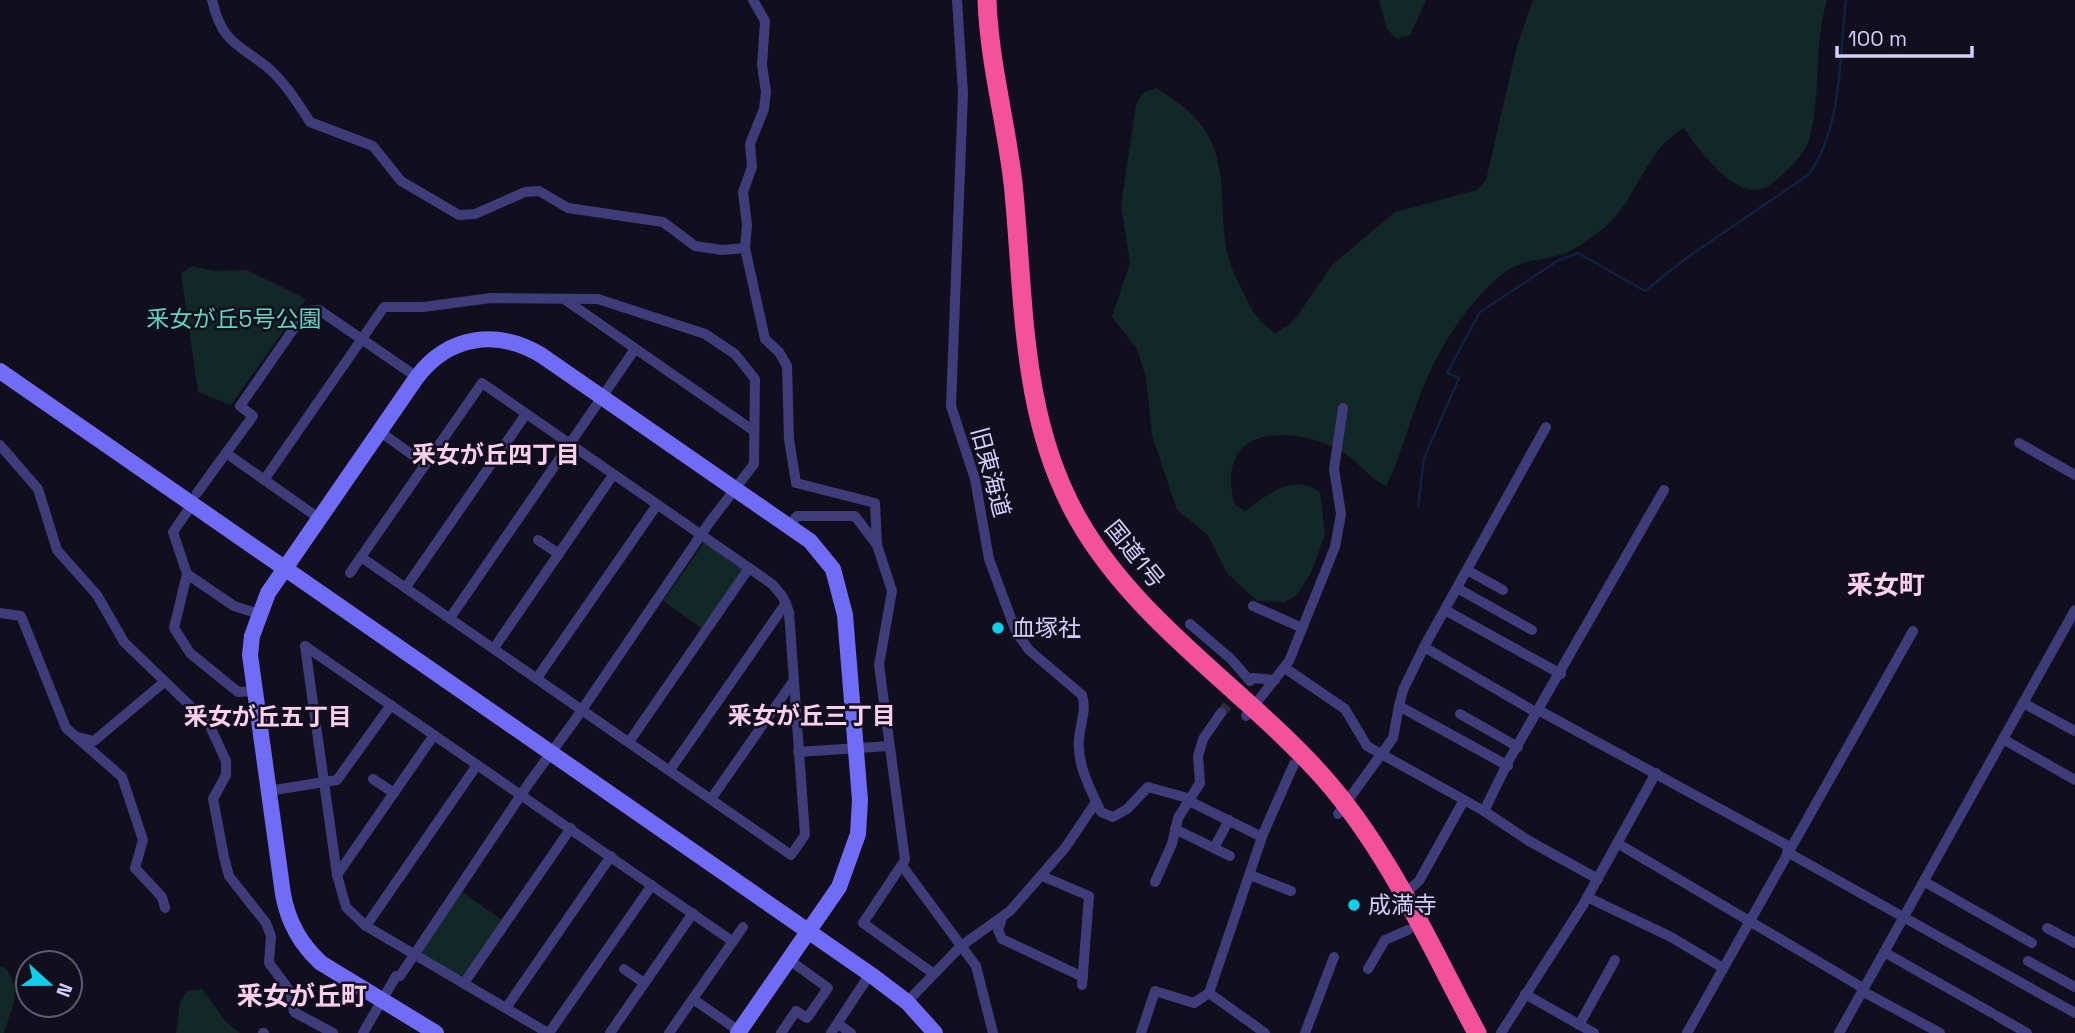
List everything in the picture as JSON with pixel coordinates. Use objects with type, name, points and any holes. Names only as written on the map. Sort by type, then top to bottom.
[{"type":"highway","name":"国道1号","points":[[975,0],[1002,198],[1020,389],[1026,422],[1043,475],[1075,537],[1111,585],[1144,621],[1299,751],[1404,894],[1477,1033]]},
{"type":"highway","name":"国道1号","points":[[987,0],[1013,182],[1030,376],[1038,419],[1055,471],[1089,537],[1123,581],[1250,712],[1294,764],[1342,809],[1462,1033]]},
{"type":"street","points":[[212,0],[218,19],[233,44],[279,79],[298,100],[310,122],[373,146],[396,177],[449,211],[459,215],[475,214],[525,192],[539,191],[568,208],[663,222],[695,246],[712,249],[745,248]]},
{"type":"street","points":[[752,0],[765,21],[762,65],[766,92],[764,109],[750,145],[752,167],[743,192],[747,225],[745,248],[765,339],[779,352],[787,366],[789,439],[796,483],[875,503],[877,545],[892,591],[879,665],[905,860],[903,867],[863,923],[934,974]]},
{"type":"street","name":"旧東海道","points":[[957,0],[963,93],[951,406],[975,479],[989,559],[1016,632],[1029,650],[1082,695],[1085,704],[1079,740],[1081,761],[1084,779],[1097,802]]},
{"type":"street","points":[[264,480],[384,307],[423,307],[479,299],[598,299],[705,334],[735,354],[755,379],[754,464],[734,488],[413,953],[363,1033]]},
{"type":"street","points":[[564,299],[754,431]]},
{"type":"street","points":[[254,691],[237,692],[190,653],[174,628],[187,574],[173,532],[253,416],[240,406],[306,311],[319,310],[417,377]]},
{"type":"street","points":[[436,1033],[321,962],[297,934],[285,906],[250,655],[259,614],[285,568],[417,377],[431,360],[446,350],[474,339],[496,339],[530,348],[789,526],[818,550],[837,581],[845,615],[859,800],[858,834],[839,887],[740,1032],[693,999]]},
{"type":"street","points":[[450,618],[635,349]]},
{"type":"street","points":[[0,371],[195,498],[285,568],[808,930],[907,1002],[935,1033]]},
{"type":"street","points":[[350,573],[361,557],[425,464],[482,383],[772,584],[786,603],[805,835],[791,855],[361,557]]},
{"type":"street","points":[[1250,712],[1285,668],[1340,531],[1341,514],[1334,469],[1343,408]]},
{"type":"street","points":[[406,587],[526,414]]},
{"type":"street","points":[[1342,809],[1383,756],[1393,738],[1402,690],[1546,427]]},
{"type":"street","points":[[379,431],[425,464]]},
{"type":"street","points":[[2018,443],[2075,475]]},
{"type":"street","points":[[0,445],[38,489],[57,550],[97,595],[124,642],[209,724],[219,740],[226,775],[213,799],[229,876],[266,923],[271,936],[269,963],[290,990],[294,1012],[333,1033]]},
{"type":"street","points":[[226,453],[320,519]]},
{"type":"street","points":[[494,648],[613,475]]},
{"type":"street","points":[[1484,811],[1664,491]]},
{"type":"street","points":[[537,678],[657,505]]},
{"type":"street","points":[[789,526],[797,516],[855,516],[877,545]]},
{"type":"street","points":[[538,540],[559,554]]},
{"type":"street","points":[[629,743],[749,568]]},
{"type":"street","points":[[1467,570],[1503,590]]},
{"type":"street","points":[[187,574],[234,607],[259,614]]},
{"type":"street","points":[[1457,588],[1532,630]]},
{"type":"street","points":[[670,770],[786,603]]},
{"type":"street","points":[[1253,606],[1300,627]]},
{"type":"street","points":[[1445,610],[1561,674]]},
{"type":"street","points":[[1839,1033],[2075,610]]},
{"type":"street","points":[[0,613],[21,616],[66,728],[122,777],[144,840],[135,867],[162,897],[165,908]]},
{"type":"street","points":[[1190,624],[1231,659],[1247,684],[1262,678],[1275,680]]},
{"type":"street","points":[[1687,1033],[1913,631]]},
{"type":"street","points":[[652,885],[548,1033],[366,926],[345,907],[337,875],[306,646],[571,828],[732,941]]},
{"type":"street","points":[[1424,647],[1656,774],[2075,1013]]},
{"type":"street","points":[[1285,668],[1345,709],[1363,741],[1383,756],[1484,811],[1529,841],[1598,879]]},
{"type":"street","points":[[711,799],[794,680]]},
{"type":"street","points":[[76,737],[94,741],[163,682]]},
{"type":"street","points":[[2023,703],[2075,732]]},
{"type":"street","points":[[268,790],[337,780],[391,705]]},
{"type":"street","points":[[1399,706],[1508,766]]},
{"type":"street","points":[[1155,882],[1178,818],[1200,783],[1198,752],[1205,734],[1221,713]]},
{"type":"street","points":[[1460,714],[1518,747]]},
{"type":"street","points":[[337,875],[434,735]]},
{"type":"street","points":[[2003,739],[2075,780]]},
{"type":"street","points":[[798,752],[889,746]]},
{"type":"street","points":[[1141,1033],[1156,991],[1194,1003],[1209,993],[1262,837],[1294,764]]},
{"type":"street","points":[[366,926],[477,765]]},
{"type":"street","points":[[1501,1033],[1598,879],[1656,774]]},
{"type":"street","points":[[373,779],[394,793]]},
{"type":"street","points":[[1097,802],[1101,812],[1113,817],[1127,809],[1147,787],[1190,800],[1262,837]]},
{"type":"street","points":[[1404,894],[1419,881],[1464,800]]},
{"type":"street","points":[[907,1002],[961,946],[1002,918],[1042,876],[1097,802]]},
{"type":"street","points":[[1213,848],[1228,820]]},
{"type":"street","points":[[464,983],[571,828]]},
{"type":"street","points":[[1175,829],[1230,856]]},
{"type":"street","points":[[1617,843],[1940,1033]]},
{"type":"street","points":[[506,1008],[611,856]]},
{"type":"street","points":[[903,867],[976,966],[993,1033]]},
{"type":"street","points":[[1250,875],[1292,891]]},
{"type":"street","points":[[1002,918],[998,930],[1002,939],[1082,981],[1089,896],[1042,876]]},
{"type":"street","points":[[1925,882],[2032,943]]},
{"type":"street","points":[[1587,897],[1671,937],[1723,968]]},
{"type":"street","points":[[610,1033],[693,913]]},
{"type":"street","points":[[669,1033],[743,927]]},
{"type":"street","points":[[2047,928],[2075,943]]},
{"type":"street","points":[[1368,970],[1385,940],[1408,930]]},
{"type":"street","points":[[1884,952],[2027,1033]]},
{"type":"street","points":[[1305,1033],[1334,957]]},
{"type":"street","points":[[781,1033],[796,1011],[807,1018],[828,988],[788,959]]},
{"type":"street","points":[[1579,1025],[1615,960]]},
{"type":"street","points":[[2028,961],[2075,987]]},
{"type":"street","points":[[624,969],[644,983]]},
{"type":"street","points":[[851,1033],[834,1028],[870,974]]},
{"type":"street","points":[[1209,993],[1265,1033]]},
{"type":"street","points":[[1525,994],[1594,1033]]},
{"type":"street","points":[[1845,1021],[1853,1033]]},
{"type":"green space","points":[[1379,0],[1426,0],[1410,35],[1397,39],[1387,29]]},
{"type":"green space","points":[[1533,0],[1827,0],[1820,33],[1814,115],[1805,149],[1778,178],[1759,190],[1754,190],[1734,183],[1724,175],[1696,146],[1684,128],[1671,137],[1651,161],[1626,203],[1605,227],[1570,251],[1511,268],[1490,285],[1465,313],[1427,378],[1386,486],[1345,454],[1325,443],[1308,438],[1273,435],[1244,446],[1235,459],[1231,477],[1234,504],[1245,511],[1281,488],[1290,485],[1310,487],[1320,492],[1325,534],[1311,573],[1296,596],[1284,602],[1257,601],[1227,573],[1208,535],[1177,510],[1152,435],[1146,378],[1137,349],[1112,317],[1130,263],[1121,205],[1136,105],[1143,93],[1156,88],[1187,109],[1210,139],[1219,167],[1225,240],[1230,262],[1254,312],[1275,333],[1289,325],[1298,315],[1332,265],[1395,212],[1477,190],[1486,180],[1517,46]]},
{"type":"green space","name":"釆女が丘5号公園","points":[[192,266],[214,271],[247,270],[306,299],[231,405],[198,392],[181,273]]},
{"type":"green space","points":[[707,543],[741,567],[742,572],[703,629],[663,601],[703,544]]},
{"type":"green space","points":[[462,892],[502,920],[465,975],[459,976],[423,955],[422,950]]},
{"type":"green space","points":[[3,966],[10,974],[14,986],[13,1007],[4,1033],[0,1033],[0,967]]},
{"type":"green space","points":[[202,989],[226,1022],[240,1033],[176,1033],[180,1002],[187,991]]},
{"type":"waterway","points":[[1418,506],[1424,458],[1459,378],[1447,373],[1480,312],[1559,260],[1578,253],[1645,291],[1685,259],[1808,175],[1828,136],[1834,114],[1846,0]]},
{"type":"tunnel","points":[[1221,713],[1240,691]]},
{"type":"place","name":"血塚社","points":[[998,628]]},
{"type":"place","name":"成満寺","points":[[1354,905]]},
{"type":"district","name":"釆女が丘四丁目","points":[[496,454]]},
{"type":"district","name":"釆女町","points":[[1886,585]]},
{"type":"district","name":"釆女が丘三丁目","points":[[812,715]]},
{"type":"district","name":"釆女が丘五丁目","points":[[268,716]]},
{"type":"district","name":"釆女が丘町","points":[[302,996]]}]
